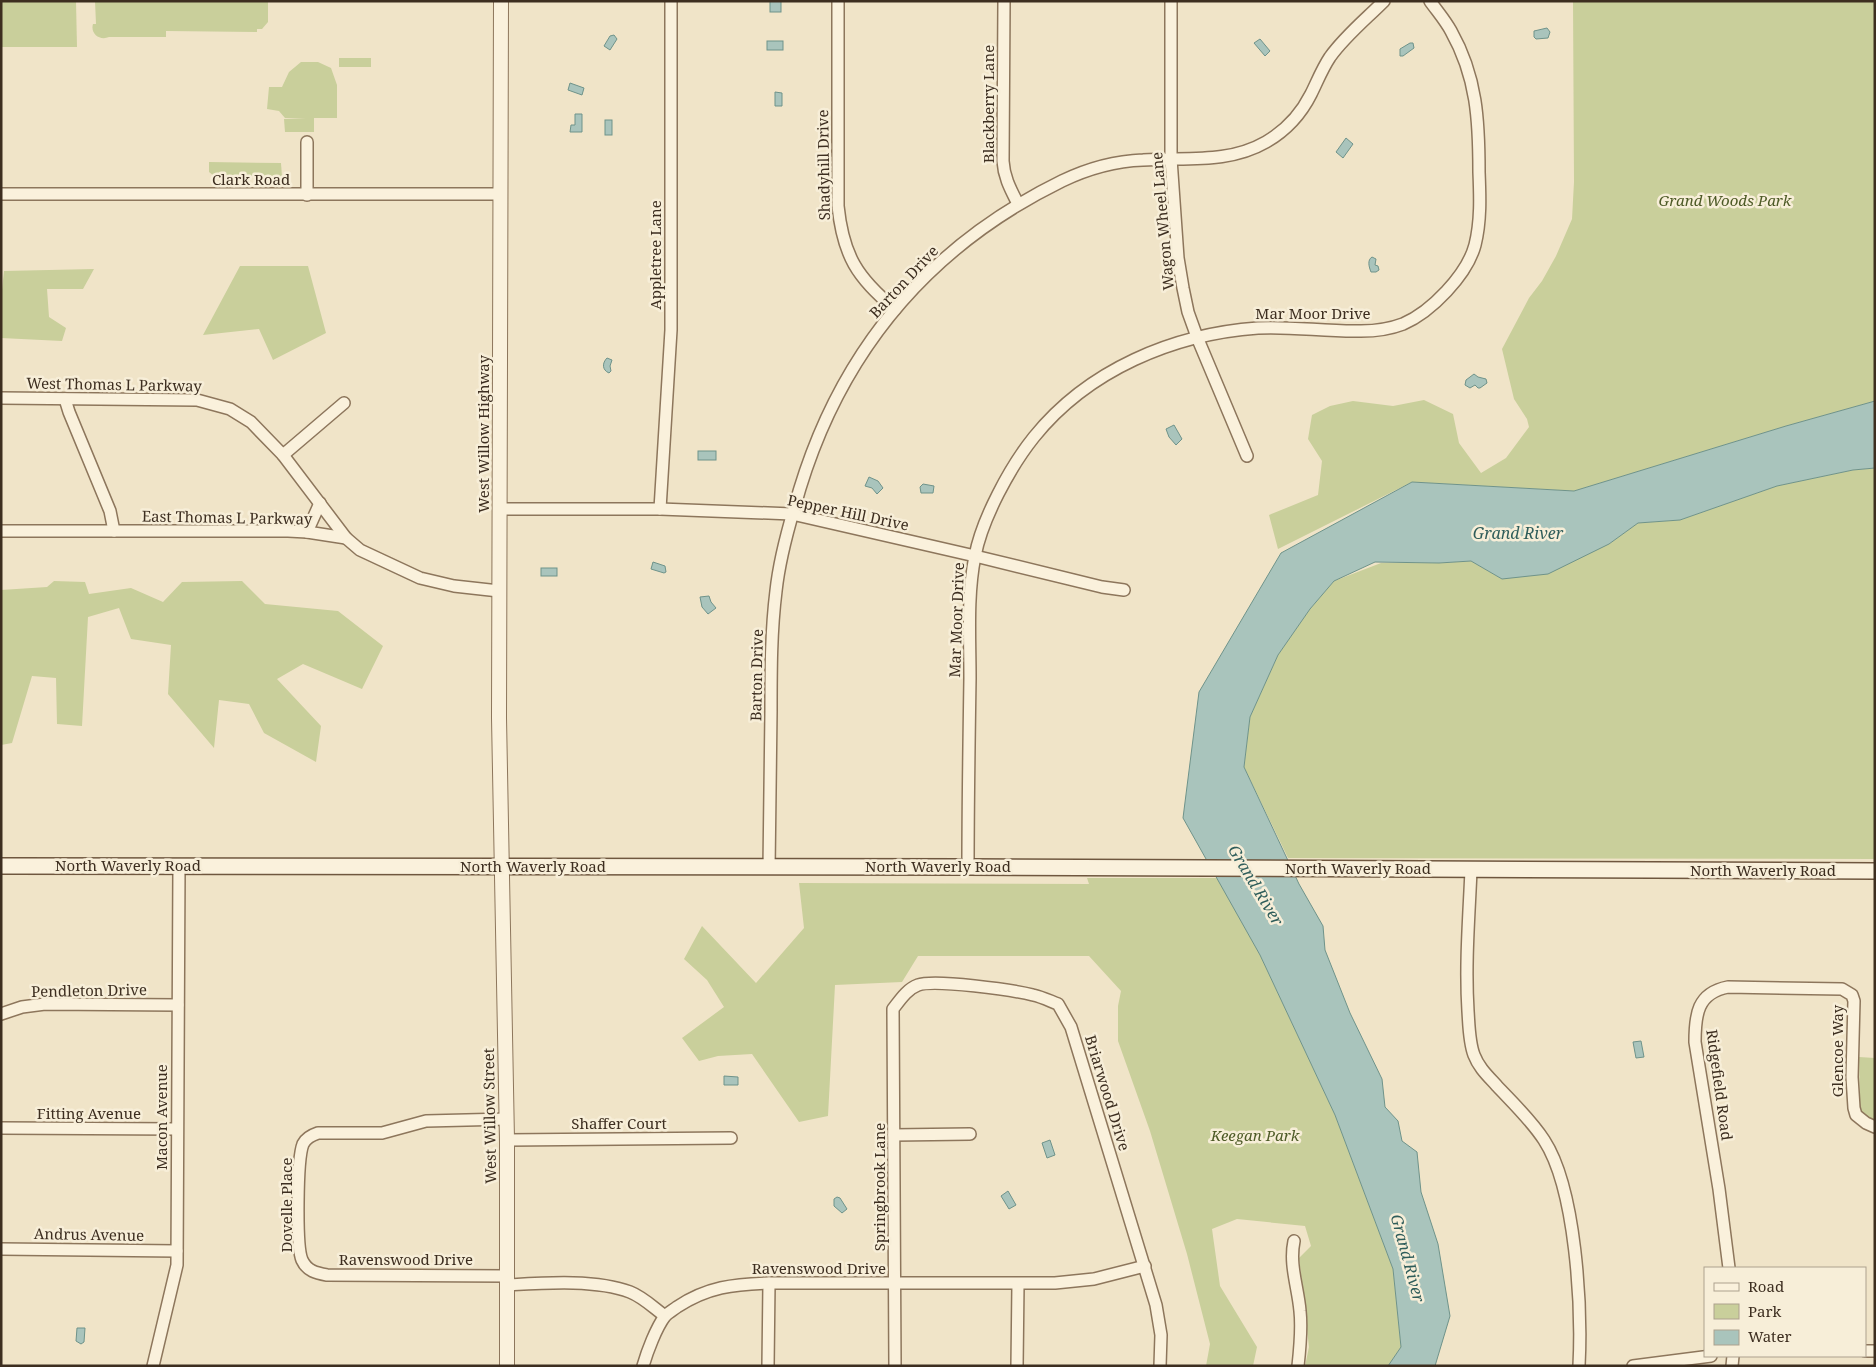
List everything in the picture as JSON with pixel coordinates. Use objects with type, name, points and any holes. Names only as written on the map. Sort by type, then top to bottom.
[{"type":"main road","name":"North Waverly Road","points":[[1,866],[968,867],[1875,871]]},
{"type":"street","name":"West Willow Highway","points":[[501,1],[501,509],[499,591],[500,776],[503,867]]},
{"type":"street","name":"Appletree Lane","points":[[660,509],[670,330],[672,1]]},
{"type":"street","name":"Shadyhill Drive","points":[[838,1],[838,198],[840,226],[844,244],[863,279],[895,309]]},
{"type":"street","name":"Blackberry Lane","points":[[1004,1],[1004,168],[1007,183],[1018,204]]},
{"type":"street","name":"Wagon Wheel Lane","points":[[1171,1],[1171,159],[1178,258],[1188,312],[1247,456]]},
{"type":"street","name":"Barton Drive","points":[[770,868],[773,619],[783,547],[802,477],[824,422],[854,366],[895,309],[928,274],[952,252],[988,224],[1018,204],[1064,180],[1103,166],[1142,160],[1230,157],[1267,142],[1300,113],[1332,54],[1384,1]]},
{"type":"street","name":"Mar Moor Drive","points":[[968,867],[970,607],[975,556],[989,515],[1006,478],[1034,437],[1060,409],[1092,383],[1111,371],[1156,350],[1197,337],[1256,328],[1362,331],[1391,328],[1417,316],[1429,307],[1447,290],[1467,264],[1475,244],[1479,214],[1477,108],[1471,75],[1464,58],[1450,29],[1430,1]]},
{"type":"street","points":[[307,142],[307,195]]},
{"type":"street","name":"Clark Road","points":[[1,194],[500,194]]},
{"type":"street","name":"West Thomas L Parkway","points":[[1,398],[197,400],[230,408],[251,422],[284,455],[346,538]]},
{"type":"street","points":[[65,399],[110,511],[114,531]]},
{"type":"street","points":[[284,455],[344,403]]},
{"type":"street","points":[[307,532],[320,504]]},
{"type":"street","name":"Pepper Hill Drive","points":[[501,509],[660,509],[792,514],[1102,587],[1124,590]]},
{"type":"street","name":"East Thomas L Parkway","points":[[1,531],[307,532],[346,538],[360,550],[420,578],[454,586],[499,591]]},
{"type":"street","name":"Macon Avenue","points":[[153,1366],[177,1265],[180,866]]},
{"type":"street","name":"West Willow Street","points":[[503,867],[508,1140],[507,1366]]},
{"type":"street","points":[[1470,870],[1467,983],[1472,1045],[1474,1054],[1486,1075],[1536,1129],[1545,1142],[1562,1182],[1572,1229],[1578,1291],[1578,1366]]},
{"type":"street","name":"Briarwood Drive","points":[[893,1009],[905,994],[918,985],[934,983],[1013,991],[1035,995],[1058,1004],[1071,1027],[1156,1305],[1161,1335],[1160,1366]]},
{"type":"street","name":"Ridgefield Road","points":[[1729,1267],[1719,1189],[1697,1061],[1695,1033],[1697,1011],[1702,1001],[1719,989],[1728,987],[1842,989],[1852,995]]},
{"type":"street","name":"Glencoe Way","points":[[1852,995],[1855,1007],[1852,1076],[1854,1108],[1856,1115],[1875,1127]]},
{"type":"street","name":"Pendleton Drive","points":[[1,1014],[22,1007],[45,1004],[178,1005]]},
{"type":"street","name":"Springbrook Lane","points":[[893,1009],[895,1366]]},
{"type":"street","name":"Dovelle Place","points":[[307,1268],[302,1259],[299,1245],[300,1164],[304,1142],[318,1133],[382,1133],[426,1121],[507,1119]]},
{"type":"street","name":"Fitting Avenue","points":[[1,1128],[177,1129]]},
{"type":"street","points":[[894,1134],[970,1134]]},
{"type":"street","name":"Shaffer Court","points":[[508,1140],[732,1138]]},
{"type":"street","points":[[1294,1241],[1291,1254],[1301,1326],[1298,1366]]},
{"type":"street","name":"Andrus Avenue","points":[[1,1249],[177,1251]]},
{"type":"street","name":"Ravenswood Drive","points":[[307,1268],[314,1273],[327,1274],[591,1284],[612,1287],[631,1293],[665,1316],[686,1302],[711,1290],[742,1283],[1055,1283],[1094,1279],[1144,1266]]},
{"type":"street","points":[[768,1366],[769,1283]]},
{"type":"street","points":[[1018,1284],[1018,1366]]},
{"type":"street","points":[[643,1366],[665,1316]]},
{"type":"street","points":[[1633,1366],[1704,1357]]},
{"type":"green space","points":[[1,1],[76,1],[77,47],[1,47]]},
{"type":"green space","points":[[95,1],[268,1],[268,22],[262,29],[257,29],[257,32],[166,31],[166,37],[102,38],[94,34],[92,28],[93,24],[96,24]]},
{"type":"green space","name":"Grand Woods Park","points":[[1573,1],[1875,1],[1875,401],[1786,426],[1574,491],[1412,482],[1278,549],[1269,515],[1318,495],[1322,461],[1308,439],[1312,415],[1330,406],[1353,401],[1393,406],[1424,400],[1453,414],[1459,443],[1481,473],[1506,458],[1529,427],[1527,419],[1514,399],[1502,349],[1529,298],[1542,281],[1556,256],[1572,219],[1574,182]]},
{"type":"green space","points":[[339,58],[371,58],[371,67],[339,67]]},
{"type":"green space","points":[[301,62],[318,62],[331,68],[337,85],[337,118],[314,118],[314,132],[285,132],[284,119],[306,118],[285,118],[279,111],[267,109],[269,87],[282,87],[289,72]]},
{"type":"green space","points":[[209,162],[281,163],[282,177],[214,176],[209,172]]},
{"type":"green space","points":[[240,266],[308,266],[326,333],[273,360],[259,329],[203,335]]},
{"type":"green space","points":[[94,269],[83,289],[47,289],[49,317],[66,328],[62,341],[1,338],[1,299],[4,271]]},
{"type":"green space","points":[[1875,468],[1875,859],[1288,858],[1244,767],[1250,717],[1278,655],[1310,609],[1334,581],[1381,563],[1471,561],[1502,579],[1609,544],[1638,523],[1680,520],[1777,486],[1853,470]]},
{"type":"green space","points":[[54,581],[85,582],[89,594],[131,588],[163,602],[182,582],[242,581],[265,604],[338,611],[383,646],[362,689],[303,664],[277,679],[321,726],[316,762],[264,733],[249,704],[219,700],[214,748],[168,694],[171,645],[131,639],[119,608],[88,617],[82,726],[57,724],[56,678],[32,676],[12,743],[1,745],[1,590],[47,587]]},
{"type":"green space","name":"Keegan Park","points":[[1087,878],[1217,878],[1260,955],[1335,1115],[1393,1269],[1401,1347],[1388,1366],[1305,1366],[1309,1347],[1299,1258],[1311,1246],[1305,1226],[1237,1219],[1212,1229],[1220,1286],[1257,1347],[1253,1366],[1206,1366],[1210,1344],[1187,1254],[1150,1131],[1118,1041],[1118,1006],[1121,991],[1089,956],[918,956],[902,982],[835,985],[828,1116],[799,1122],[752,1054],[718,1056],[699,1061],[682,1038],[724,1007],[707,980],[684,959],[702,926],[756,983],[804,928],[799,883],[1089,884]]},
{"type":"green space","points":[[1859,1057],[1875,1058],[1875,1122],[1860,1113]]},
{"type":"water","points":[[770,1],[781,1],[781,12],[770,12]]},
{"type":"water","points":[[1547,28],[1550,32],[1548,38],[1536,39],[1534,37],[1534,31]]},
{"type":"water","points":[[614,35],[617,39],[610,50],[604,46],[610,36]]},
{"type":"water","points":[[1260,39],[1270,51],[1265,56],[1254,43]]},
{"type":"water","points":[[767,41],[783,41],[783,50],[767,50]]},
{"type":"water","points":[[1413,43],[1414,48],[1400,56],[1400,49]]},
{"type":"water","points":[[570,83],[584,88],[582,95],[568,90]]},
{"type":"water","points":[[775,92],[782,93],[782,106],[775,106]]},
{"type":"water","points":[[575,114],[582,114],[582,132],[570,132],[571,125],[575,125]]},
{"type":"water","points":[[605,120],[612,120],[612,135],[605,135]]},
{"type":"water","points":[[1346,138],[1353,144],[1343,158],[1336,152]]},
{"type":"water","points":[[1372,257],[1376,259],[1375,265],[1378,266],[1379,270],[1376,272],[1371,272],[1369,262]]},
{"type":"water","points":[[607,358],[612,360],[609,373],[605,370],[604,366]]},
{"type":"water","points":[[1474,374],[1486,379],[1487,383],[1480,388],[1475,385],[1470,388],[1465,385],[1466,380]]},
{"type":"water","name":"Grand River","points":[[1875,401],[1875,468],[1853,470],[1777,486],[1680,520],[1638,523],[1609,544],[1548,574],[1502,579],[1471,561],[1439,563],[1375,562],[1334,581],[1310,609],[1278,655],[1250,717],[1244,767],[1299,884],[1323,926],[1325,950],[1350,1013],[1382,1079],[1385,1107],[1398,1121],[1402,1141],[1417,1152],[1421,1192],[1438,1244],[1450,1316],[1435,1366],[1388,1366],[1401,1347],[1393,1269],[1335,1115],[1260,955],[1183,818],[1199,692],[1281,553],[1412,482],[1574,491],[1786,426]]},
{"type":"water","points":[[1174,425],[1182,439],[1176,445],[1169,437],[1166,429]]},
{"type":"water","points":[[698,451],[716,451],[716,460],[698,460]]},
{"type":"water","points":[[869,477],[878,481],[883,488],[877,494],[872,488],[865,486]]},
{"type":"water","points":[[923,484],[934,486],[933,493],[921,493],[920,487]]},
{"type":"water","points":[[653,562],[665,566],[666,572],[651,569]]},
{"type":"water","points":[[541,568],[557,568],[557,576],[541,576]]},
{"type":"water","points":[[709,596],[716,608],[708,614],[702,607],[700,597]]},
{"type":"water","points":[[1641,1041],[1644,1057],[1636,1058],[1633,1042]]},
{"type":"water","points":[[724,1076],[738,1077],[738,1085],[724,1085]]},
{"type":"water","points":[[1050,1140],[1055,1155],[1047,1158],[1042,1143]]},
{"type":"water","points":[[1008,1191],[1016,1205],[1009,1209],[1001,1196]]},
{"type":"water","points":[[840,1198],[847,1209],[842,1213],[834,1206],[834,1199]]},
{"type":"water","points":[[77,1328],[85,1328],[84,1342],[81,1344],[76,1341]]}]
